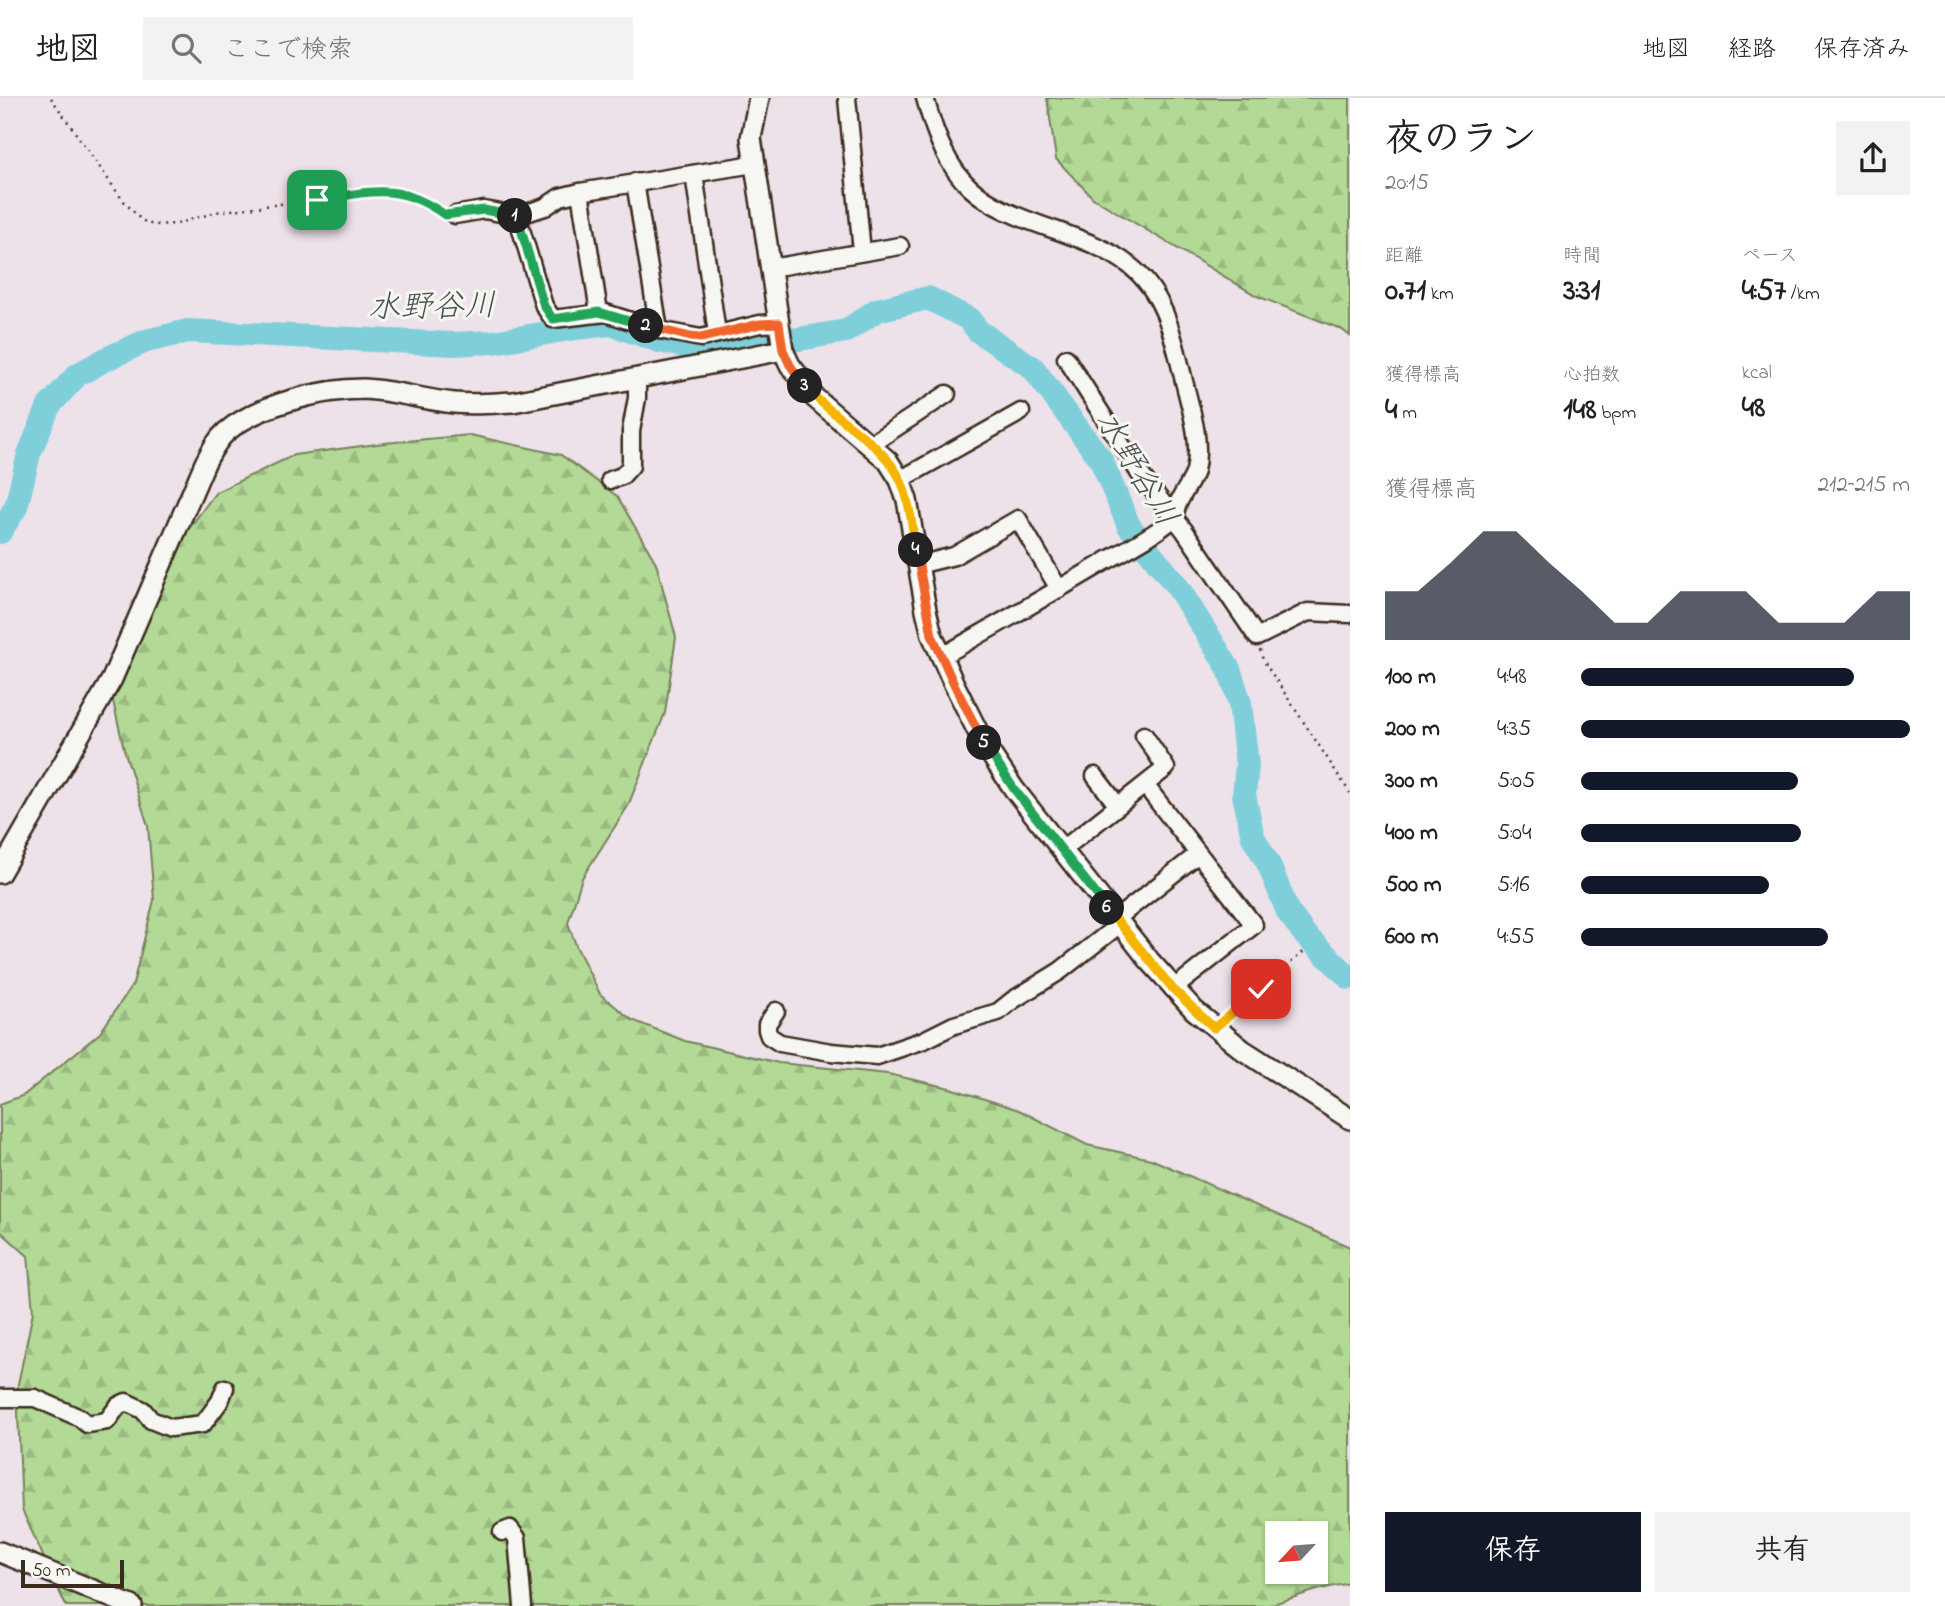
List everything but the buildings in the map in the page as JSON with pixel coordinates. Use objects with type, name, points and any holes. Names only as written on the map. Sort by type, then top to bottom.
[{"type":"street","points":[[759,98],[751,138],[754,164],[781,337],[790,365],[815,398],[871,444],[888,461],[900,480],[907,500],[926,610],[941,657],[997,765],[1173,989],[1242,1050],[1350,1119]]},
{"type":"street","points":[[847,98],[862,252]]},
{"type":"street","points":[[925,98],[942,148],[954,171],[968,188],[987,203],[1015,216],[1085,240],[1130,266],[1149,284],[1171,327],[1196,429],[1197,449],[1195,472],[1173,518],[1140,542],[941,657]]},
{"type":"street","points":[[455,215],[484,210],[517,216],[580,192],[754,164]]},
{"type":"street","points":[[694,174],[717,332]]},
{"type":"street","points":[[635,182],[659,330]]},
{"type":"street","points":[[580,192],[599,312]]},
{"type":"street","points":[[517,216],[544,306],[553,319],[599,312],[691,337],[701,338],[717,332],[781,337]]},
{"type":"street","points":[[771,268],[900,246]]},
{"type":"street","points":[[0,873],[112,679],[214,446],[241,421],[264,409],[345,390],[366,389],[480,405],[513,402],[636,377],[781,337]]},
{"type":"street","points":[[1066,358],[1140,474],[1184,530],[1257,637],[1308,612],[1350,614]]},
{"type":"street","points":[[610,480],[622,476],[631,466],[631,432],[637,398],[636,377]]},
{"type":"street","points":[[871,444],[947,394]]},
{"type":"street","points":[[900,480],[1021,412]]},
{"type":"street","points":[[918,565],[954,556],[1018,519],[1059,589]]},
{"type":"street","points":[[1062,850],[1166,768],[1144,735]]},
{"type":"street","points":[[1095,776],[1118,806]]},
{"type":"street","points":[[1145,785],[1254,925],[1173,989]]},
{"type":"street","points":[[776,1011],[767,1024],[767,1030],[769,1036],[779,1043],[877,1056],[924,1040],[954,1025],[998,1012],[1060,971],[1198,854]]},
{"type":"street","points":[[0,1398],[35,1398],[80,1418],[87,1424],[107,1421],[118,1406],[126,1402],[143,1410],[151,1420],[171,1428],[203,1424],[220,1401],[225,1388]]},
{"type":"street","points":[[502,1532],[509,1529],[517,1538],[523,1606]]},
{"type":"street","points":[[0,1552],[132,1606]]},
{"type":"path","points":[[51,98],[122,200],[141,220],[153,225],[177,224],[216,212],[377,192],[404,193],[424,200],[445,215],[455,215]]},
{"type":"path","points":[[1257,637],[1263,660],[1350,793]]},
{"type":"path","points":[[1214,1028],[1307,949]]},
{"type":"green space","points":[[1047,98],[1350,98],[1350,336],[1341,329],[1257,296],[1093,198],[1056,159]]},
{"type":"green space","points":[[470,435],[561,455],[617,496],[656,563],[676,637],[665,713],[628,806],[582,878],[568,923],[600,994],[632,1020],[685,1041],[779,1063],[888,1074],[950,1088],[1019,1110],[1087,1145],[1151,1159],[1350,1247],[1350,1583],[1320,1589],[1267,1606],[66,1606],[22,1510],[17,1389],[33,1312],[28,1256],[0,1231],[0,1104],[24,1095],[100,1033],[133,984],[154,900],[148,826],[124,749],[110,688],[168,557],[216,492],[294,455]]},
{"type":"waterway","name":"水野谷川","points":[[0,532],[16,507],[29,454],[49,406],[77,375],[146,341],[188,331],[453,344],[493,342],[611,324],[659,341],[703,350],[760,340],[799,339],[846,331],[877,310],[928,298],[969,319],[978,331],[1033,368],[1101,460],[1129,526],[1177,586],[1229,669],[1240,703],[1247,765],[1244,795],[1253,837],[1269,865],[1288,912],[1306,936],[1350,978]]},
{"type":"route","points":[[317,200],[377,192],[404,193],[424,200],[445,215],[484,210],[517,216],[544,306],[553,319],[599,312],[659,330],[701,338],[717,332],[779,323],[783,350],[800,380],[835,417],[871,444],[888,461],[900,480],[907,500],[932,635],[984,744],[1014,789],[1173,989],[1214,1028],[1261,989]]}]
